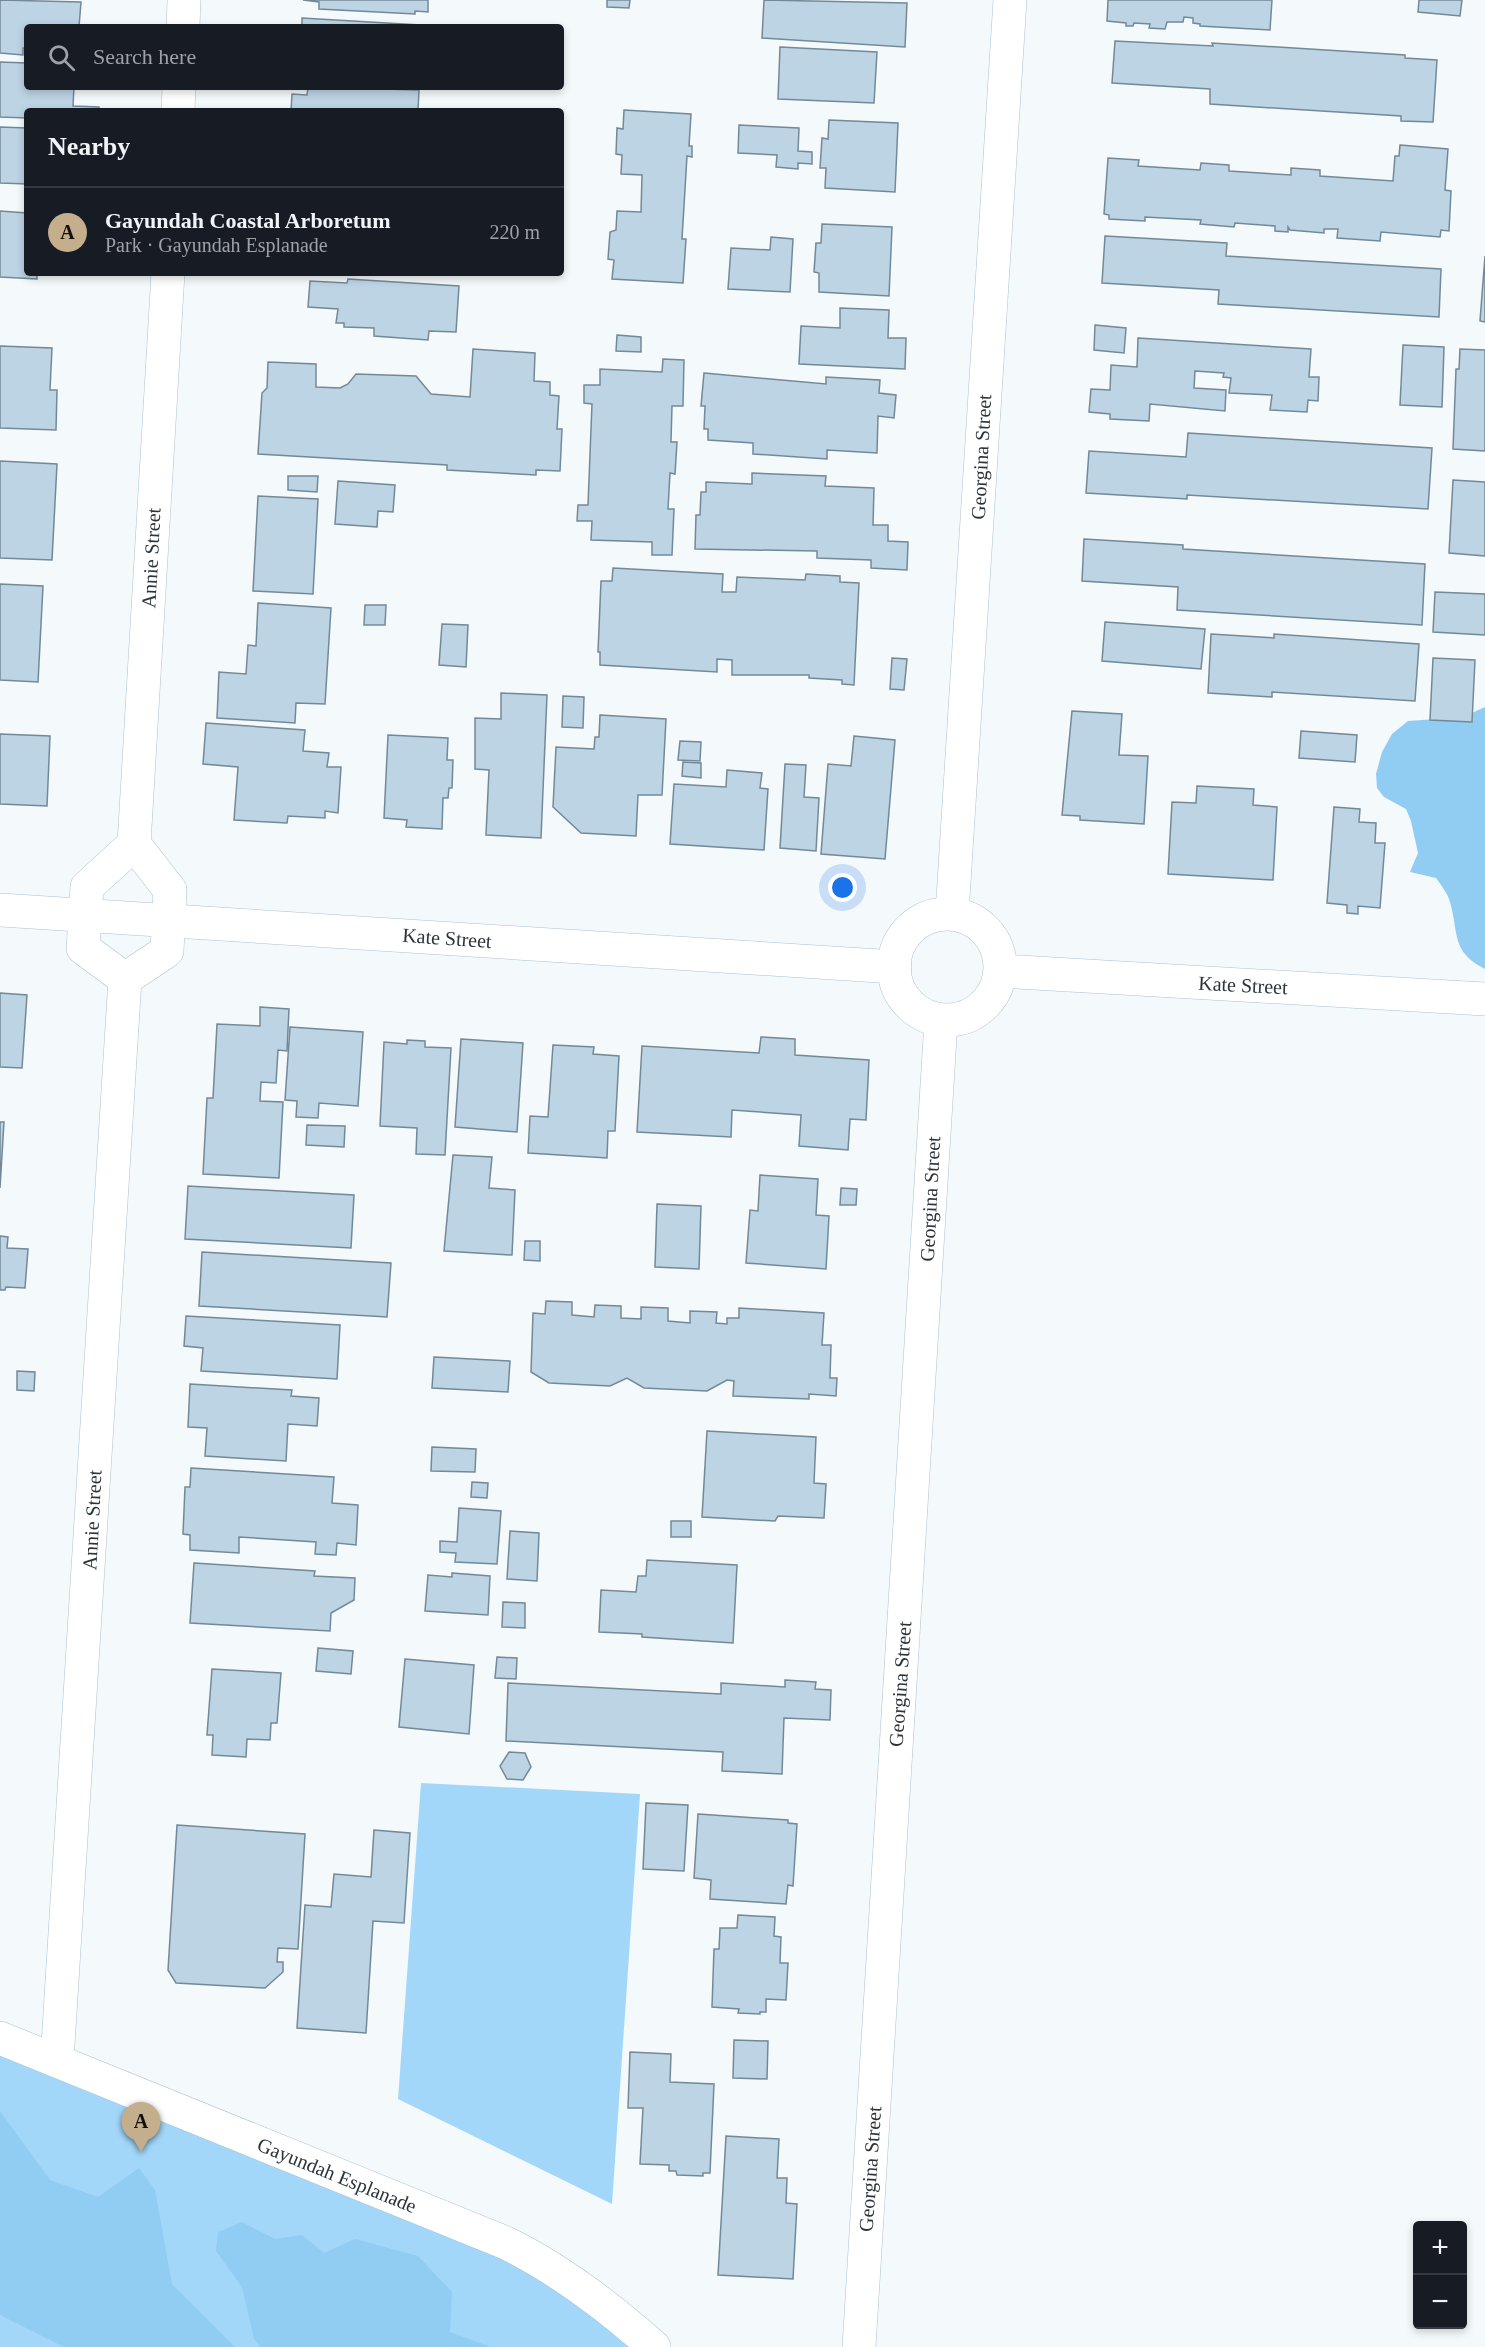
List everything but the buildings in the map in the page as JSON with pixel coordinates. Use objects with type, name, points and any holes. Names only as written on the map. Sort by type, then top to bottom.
[{"type":"street","points":[[183,24],[184,0]]},
{"type":"street","name":"Georgina Street","points":[[952,914],[1010,0]]},
{"type":"street","points":[[178,108],[179,90]]},
{"type":"street","name":"Annie Street","points":[[134,844],[168,276]]},
{"type":"street","points":[[134,844],[170,890],[167,951],[125,979],[82,948],[85,915],[87,887],[134,844]]},
{"type":"street","name":"Kate Street","points":[[0,910],[894,967]]},
{"type":"street","points":[[952,914],[968,918],[982,926],[993,939],[999,955],[1001,971],[997,988],[988,1002],[974,1013],[958,1019],[941,1021],[926,1016],[903,997],[896,983],[894,967],[897,950],[912,928],[934,915],[952,914]]},
{"type":"street","name":"Kate Street","points":[[1001,971],[1485,999]]},
{"type":"street","name":"Annie Street","points":[[57,2061],[125,979]]},
{"type":"street","name":"Georgina Street","points":[[859,2347],[941,1021]]},
{"type":"street","name":"Gayundah Esplanade","points":[[0,2038],[506,2243],[542,2261],[578,2284],[654,2347]]},
{"type":"shaded area","points":[[1485,707],[1485,969],[1474,963],[1461,949],[1449,899],[1436,878],[1410,872],[1418,853],[1411,821],[1406,809],[1384,797],[1377,788],[1376,774],[1382,752],[1392,734],[1408,721],[1463,717]]},
{"type":"shaded area","points":[[421,1783],[640,1794],[612,2204],[398,2099]]},
{"type":"shaded area","points":[[0,2038],[506,2243],[654,2347],[0,2347]]},
{"type":"shaded area","points":[[0,2111],[50,2180],[98,2197],[139,2168],[155,2190],[172,2284],[235,2347],[64,2347],[0,2315]]},
{"type":"shaded area","points":[[242,2222],[275,2239],[302,2235],[324,2253],[355,2239],[418,2256],[452,2292],[450,2332],[491,2347],[261,2347],[254,2339],[242,2287],[216,2251],[218,2232]]},
{"type":"place","name":"Gayundah Coastal Arboretum","points":[[141,2152]]}]
